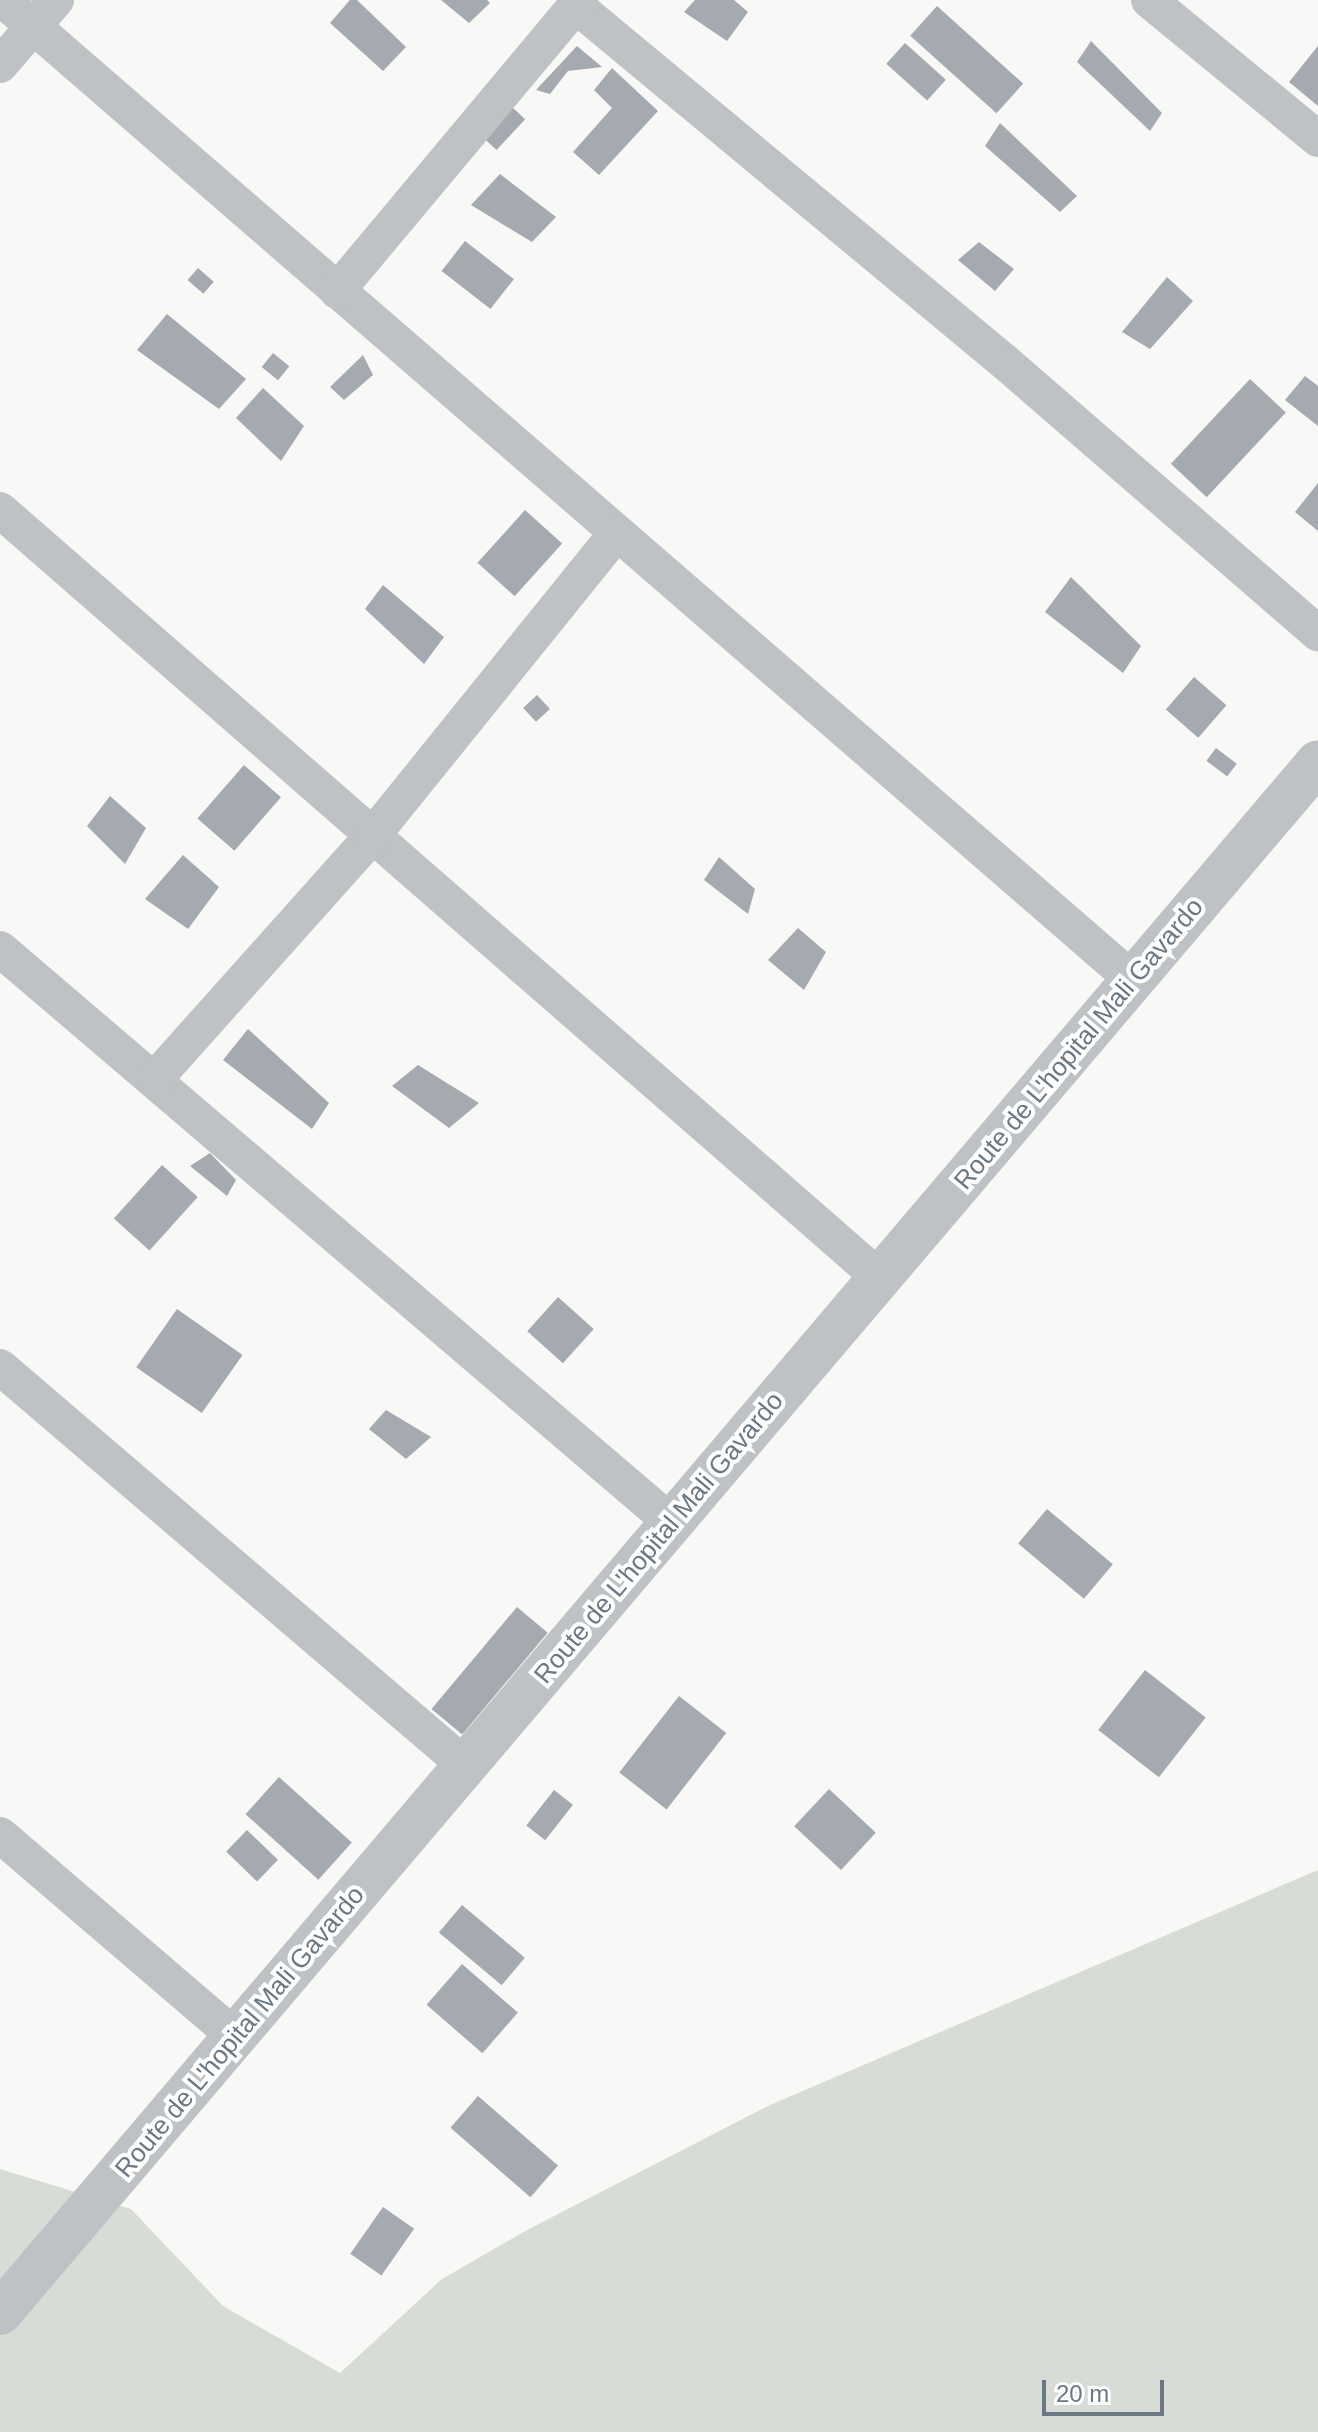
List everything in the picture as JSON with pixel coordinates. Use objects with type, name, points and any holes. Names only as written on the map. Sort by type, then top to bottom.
[{"type":"street","points":[[3,0],[45,13],[337,291],[1133,980]]},
{"type":"street","points":[[1149,0],[1318,139]]},
{"type":"street","points":[[337,291],[578,2],[1006,363],[1318,633]]},
{"type":"street","points":[[0,65],[45,13]]},
{"type":"street","points":[[0,510],[880,1278]]},
{"type":"street","points":[[154,1080],[373,835],[617,533]]},
{"type":"street","name":"Route de L'hopital Mali Gavardo","points":[[0,2313],[1318,762]]},
{"type":"street","points":[[0,949],[672,1523]]},
{"type":"street","points":[[0,1367],[466,1766]]},
{"type":"street","points":[[0,1835],[236,2037]]},
{"type":"shaded area","points":[[1318,1870],[1318,2432],[0,2432],[0,2169],[131,2209],[223,2306],[340,2373],[442,2279],[527,2230],[770,2105]]},
{"type":"building","points":[[350,0],[357,0],[406,47],[383,71],[330,23]]},
{"type":"building","points":[[441,0],[487,0],[490,3],[469,23]]},
{"type":"building","points":[[695,0],[734,0],[748,12],[727,41],[684,12]]},
{"type":"building","points":[[937,6],[1023,84],[996,113],[910,36]]},
{"type":"building","points":[[1091,41],[1162,113],[1150,131],[1077,62]]},
{"type":"building","points":[[905,43],[946,80],[927,101],[886,64]]},
{"type":"building","points":[[577,46],[602,67],[568,71],[550,94],[536,90]]},
{"type":"building","points":[[1318,46],[1318,106],[1289,82]]},
{"type":"building","points":[[612,68],[658,111],[599,175],[573,152],[612,108],[594,90]]},
{"type":"building","points":[[512,107],[525,119],[497,150],[483,138]]},
{"type":"building","points":[[1000,123],[1077,196],[1060,212],[985,146]]},
{"type":"building","points":[[500,174],[556,217],[532,242],[471,205]]},
{"type":"building","points":[[465,241],[514,279],[490,309],[442,271]]},
{"type":"building","points":[[979,242],[1014,269],[995,291],[958,260]]},
{"type":"building","points":[[198,268],[214,282],[203,294],[188,280]]},
{"type":"building","points":[[1167,277],[1193,301],[1150,349],[1122,332]]},
{"type":"building","points":[[167,314],[246,379],[219,409],[137,350]]},
{"type":"building","points":[[273,353],[289,366],[278,380],[262,367]]},
{"type":"building","points":[[363,355],[373,375],[344,400],[330,387]]},
{"type":"building","points":[[1305,376],[1318,386],[1318,426],[1285,400]]},
{"type":"building","points":[[1250,379],[1286,412],[1207,497],[1171,464]]},
{"type":"building","points":[[263,388],[304,426],[281,461],[236,418]]},
{"type":"building","points":[[1318,483],[1318,531],[1295,512]]},
{"type":"building","points":[[525,510],[562,543],[515,596],[477,563]]},
{"type":"building","points":[[1071,577],[1141,646],[1123,673],[1045,612]]},
{"type":"building","points":[[383,585],[444,637],[424,664],[365,609]]},
{"type":"building","points":[[1194,677],[1226,705],[1198,738],[1166,709]]},
{"type":"building","points":[[537,695],[550,709],[536,722],[523,708]]},
{"type":"building","points":[[1216,748],[1237,764],[1227,776],[1206,761]]},
{"type":"building","points":[[244,765],[281,797],[234,851],[197,819]]},
{"type":"building","points":[[110,796],[146,828],[125,864],[87,826]]},
{"type":"building","points":[[183,855],[219,887],[188,929],[145,899]]},
{"type":"building","points":[[719,857],[755,889],[748,914],[704,880]]},
{"type":"building","points":[[798,928],[826,952],[804,990],[768,960]]},
{"type":"building","points":[[248,1029],[329,1103],[312,1129],[223,1060]]},
{"type":"building","points":[[418,1065],[479,1103],[449,1128],[392,1086]]},
{"type":"building","points":[[210,1153],[236,1180],[227,1196],[190,1166]]},
{"type":"building","points":[[162,1165],[198,1197],[149,1251],[114,1219]]},
{"type":"building","points":[[558,1297],[594,1329],[563,1363],[527,1331]]},
{"type":"building","points":[[177,1309],[243,1355],[202,1413],[136,1367]]},
{"type":"building","points":[[386,1410],[431,1437],[406,1459],[369,1429]]},
{"type":"building","points":[[1047,1509],[1113,1564],[1084,1599],[1018,1543]]},
{"type":"building","points":[[517,1607],[548,1633],[462,1735],[432,1709]]},
{"type":"building","points":[[1145,1670],[1206,1717],[1159,1777],[1098,1730]]},
{"type":"building","points":[[679,1696],[726,1733],[667,1809],[619,1772]]},
{"type":"building","points":[[279,1777],[352,1843],[318,1880],[246,1814]]},
{"type":"building","points":[[829,1789],[876,1833],[841,1870],[794,1826]]},
{"type":"building","points":[[554,1790],[573,1805],[545,1840],[526,1825]]},
{"type":"building","points":[[247,1830],[278,1860],[257,1881],[226,1852]]},
{"type":"building","points":[[462,1905],[525,1958],[502,1985],[439,1933]]},
{"type":"building","points":[[462,1964],[518,2013],[482,2053],[427,2005]]},
{"type":"building","points":[[478,2096],[558,2166],[530,2197],[450,2128]]},
{"type":"building","points":[[383,2207],[414,2229],[381,2275],[350,2254]]}]
